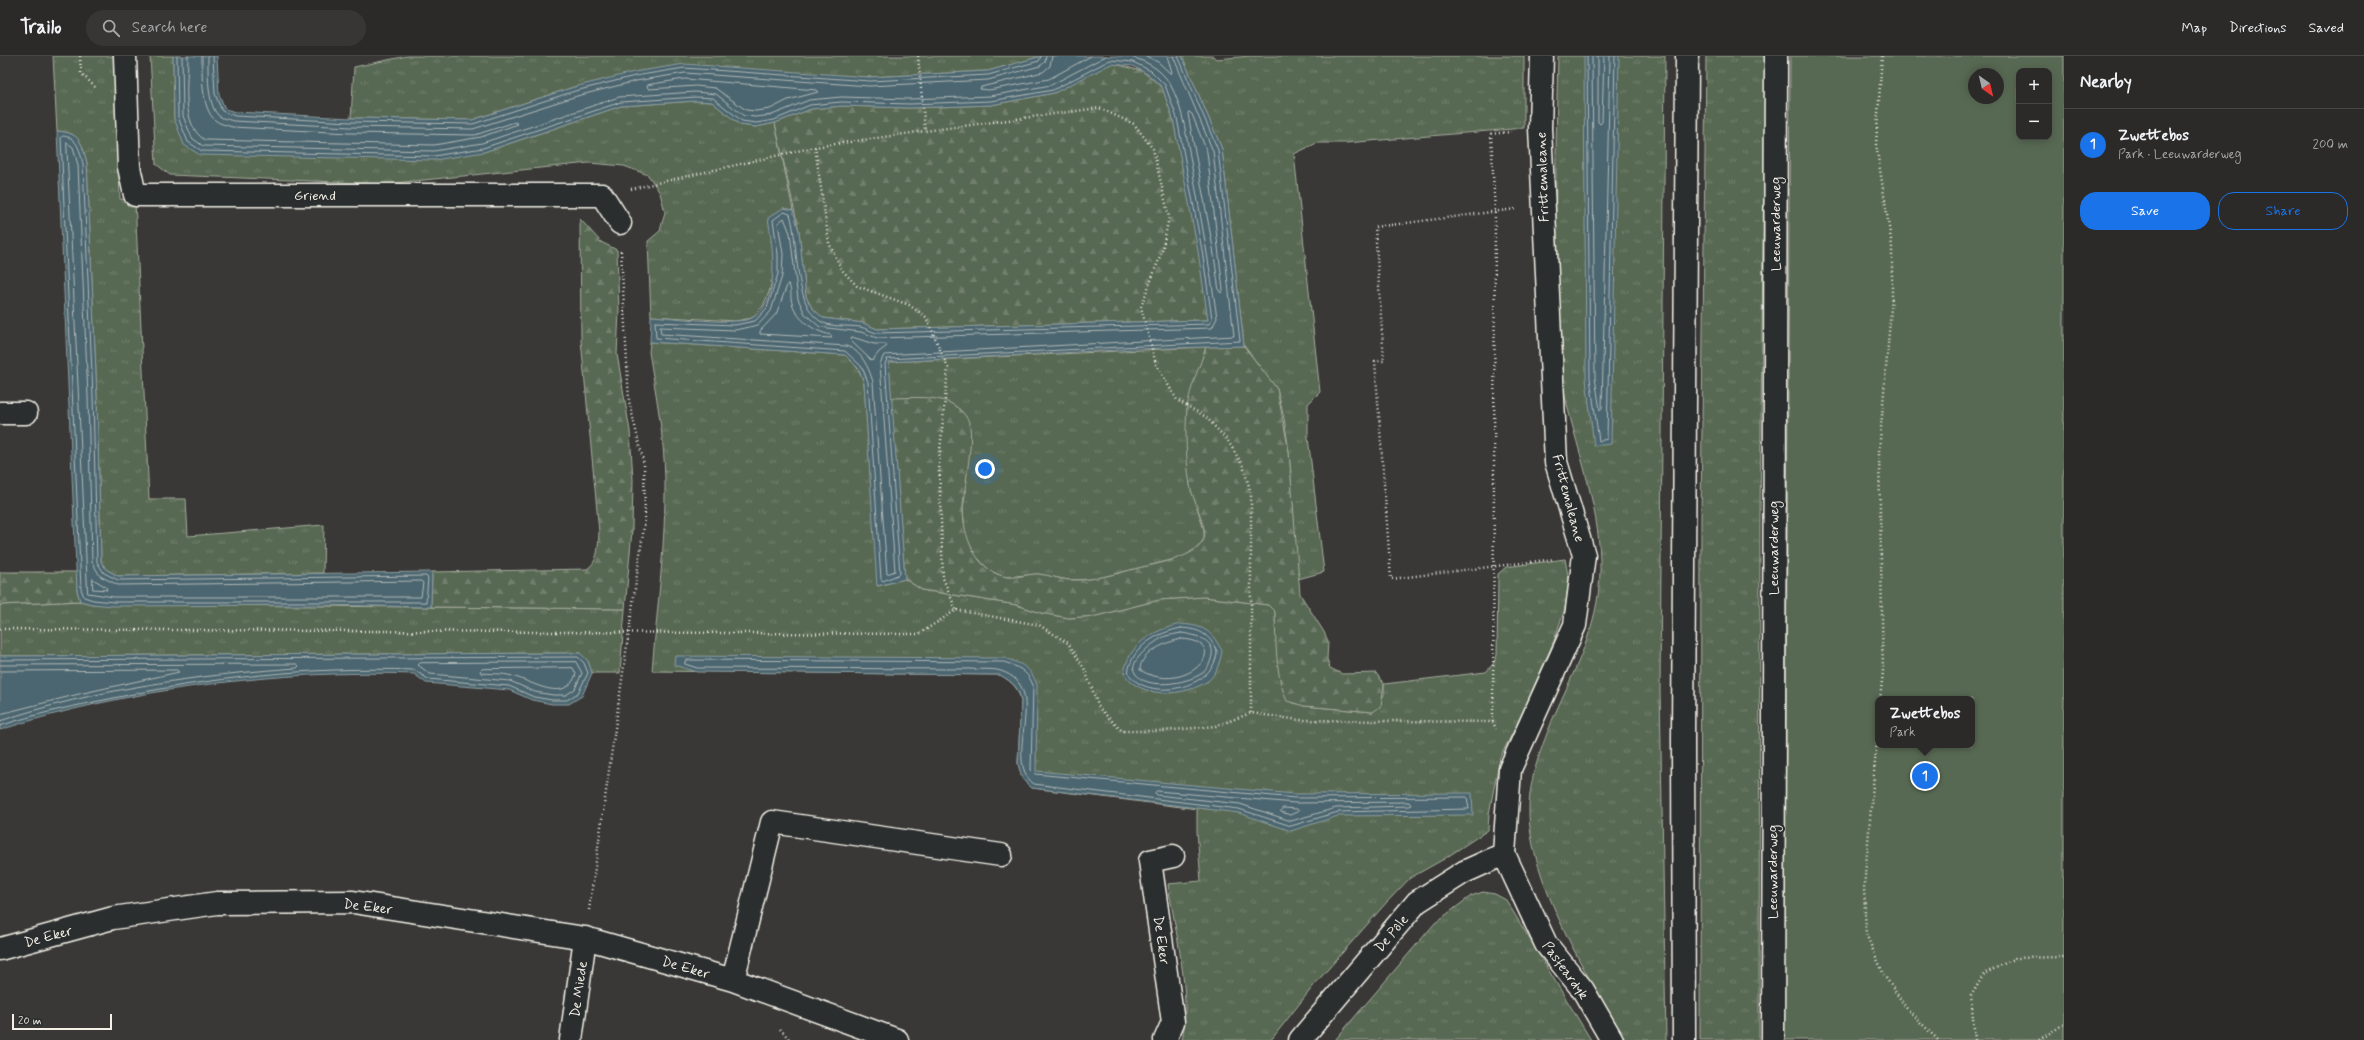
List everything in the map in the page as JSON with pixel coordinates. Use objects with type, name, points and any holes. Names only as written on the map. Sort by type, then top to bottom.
[{"type":"street","name":"Griend","points":[[125,56],[129,167],[135,195],[602,196]]},
{"type":"street","name":"Frittemaleane","points":[[1504,854],[1510,770],[1575,626],[1584,555],[1556,462],[1540,128],[1542,56]]},
{"type":"street","points":[[1684,1040],[1683,732],[1687,56]]},
{"type":"street","name":"Leeuwarderweg","points":[[1773,1040],[1776,56]]},
{"type":"street","points":[[602,196],[620,223]]},
{"type":"street","points":[[0,413],[26,413]]},
{"type":"street","points":[[733,980],[772,822],[1001,856]]},
{"type":"street","name":"De Pôle","points":[[1300,1040],[1417,902],[1464,872],[1504,854]]},
{"type":"street","name":"Pasfeardyk","points":[[1504,854],[1546,944],[1583,990],[1612,1040]]},
{"type":"street","name":"De Eker","points":[[1165,1040],[1173,1022],[1150,861],[1173,856]]},
{"type":"street","name":"De Eker","points":[[0,949],[113,918],[217,903],[354,902],[585,938],[733,980],[897,1040]]},
{"type":"street","name":"De Miede","points":[[571,1040],[585,938]]},
{"type":"path","points":[[918,56],[925,131]]},
{"type":"path","points":[[1880,696],[1883,672],[1879,452],[1892,296],[1892,246],[1876,144],[1882,56]]},
{"type":"path","points":[[602,196],[815,147],[925,131],[1099,108],[1134,124],[1153,149],[1169,217],[1162,251],[1141,307],[1156,364],[1177,400],[1206,417],[1228,441],[1242,466],[1251,494],[1251,713]]},
{"type":"path","points":[[1510,770],[1493,722],[1495,212],[1491,134],[1540,128]]},
{"type":"path","points":[[815,147],[829,243],[842,270],[857,286],[910,305],[926,317],[948,368],[939,461],[943,578],[956,610]]},
{"type":"path","points":[[1543,206],[1375,227],[1384,361],[1375,361],[1391,579],[1584,555]]},
{"type":"path","points":[[585,938],[630,634],[645,519],[644,472],[629,401],[620,223]]},
{"type":"path","points":[[0,629],[630,634],[919,634],[956,610],[1039,625],[1068,643],[1085,670],[1099,708],[1122,731],[1163,731],[1216,726],[1251,713],[1298,720],[1493,722]]},
{"type":"path","points":[[1876,748],[1864,888],[1866,934],[1887,980],[1907,1009],[1938,1040]]},
{"type":"path","points":[[1974,1040],[1971,996],[1984,974],[2015,958],[2064,957]]},
{"type":"path","points":[[2039,1040],[2064,1024]]},
{"type":"green space","points":[[53,56],[114,56],[120,199],[135,200],[149,499],[186,499],[188,536],[324,525],[323,573],[118,576],[107,570],[101,562],[97,397],[87,163],[79,140],[71,134],[57,131]]},
{"type":"green space","points":[[150,56],[173,56],[174,118],[484,152],[621,106],[696,101],[712,102],[740,125],[756,127],[775,123],[793,210],[783,208],[774,254],[774,274],[769,292],[763,306],[752,318],[735,321],[651,316],[648,241],[660,231],[665,212],[660,193],[648,175],[624,166],[589,163],[385,184],[170,175],[156,164]]},
{"type":"green space","points":[[407,56],[1042,56],[988,71],[869,77],[818,75],[574,87],[472,120],[351,118],[354,67]]},
{"type":"green space","points":[[1182,56],[1213,56],[1216,59],[1251,56],[1524,56],[1524,128],[1346,143],[1317,143],[1294,154],[1320,392],[1308,404],[1308,437],[1324,572],[1298,579],[1289,452],[1284,418],[1277,389],[1244,346],[1222,149]]},
{"type":"green space","points":[[1558,56],[1665,56],[1660,690],[1666,1040],[1626,1040],[1611,1017],[1579,960],[1564,929],[1550,898],[1539,867],[1531,837],[1529,810],[1531,786],[1534,774],[1549,727],[1586,641],[1597,602],[1600,582],[1598,533],[1587,481],[1566,402],[1556,339],[1556,135]]},
{"type":"green space","points":[[1706,56],[1765,56],[1760,521],[1759,1040],[1700,1040],[1701,521]]},
{"type":"green space","points":[[1790,56],[2064,56],[2064,1040],[1784,1040]]},
{"type":"green space","points":[[1111,63],[1142,71],[1162,87],[1173,119],[1199,250],[1208,320],[877,329],[863,323],[823,318],[812,308],[806,297],[799,231],[775,123],[811,109],[842,106],[910,108],[991,105],[1054,93]]},
{"type":"green space","points":[[580,219],[601,242],[617,250],[619,311],[617,354],[630,431],[633,480],[632,530],[625,609],[431,607],[432,572],[587,569],[594,562],[596,557],[599,532],[581,340]]},
{"type":"green space","points":[[650,342],[845,355],[852,361],[859,371],[864,383],[878,586],[905,579],[922,590],[1017,605],[1041,613],[1069,618],[1096,616],[1159,600],[1204,597],[1268,605],[1275,612],[1277,648],[1304,706],[1373,712],[1384,695],[1384,684],[1486,672],[1493,664],[1497,655],[1498,574],[1506,567],[1565,559],[1569,580],[1565,608],[1554,641],[1516,727],[1500,757],[1489,814],[1488,830],[1444,859],[1410,878],[1315,984],[1271,1040],[1182,1040],[1185,1022],[1184,983],[1168,884],[1201,881],[1197,831],[1197,809],[1032,788],[1022,779],[1018,763],[1020,696],[1014,685],[1000,675],[652,671],[663,551],[665,479],[661,431],[649,352]]},
{"type":"green space","points":[[1244,346],[1277,389],[1289,452],[1300,594],[1328,641],[1327,659],[1330,668],[1342,674],[1376,673],[1384,684],[1381,706],[1373,712],[1304,706],[1287,701],[1278,669],[1275,612],[1268,605],[1204,597],[1159,600],[1096,616],[1069,618],[1041,613],[1017,605],[922,590],[905,579],[891,398],[934,398],[953,405],[961,411],[968,420],[971,438],[963,509],[965,529],[972,550],[985,566],[993,572],[1007,577],[1039,574],[1069,580],[1095,578],[1175,559],[1193,551],[1200,546],[1205,534],[1190,485],[1186,426],[1188,400],[1206,347]]},
{"type":"green space","points":[[1206,347],[1187,408],[1190,485],[1204,530],[1204,539],[1197,548],[1183,557],[1095,579],[1068,580],[1038,574],[1004,577],[989,570],[974,554],[965,534],[963,508],[967,465],[935,399],[891,398],[889,362]]},
{"type":"green space","points":[[0,572],[77,572],[77,590],[80,601],[0,605]]},
{"type":"green space","points":[[80,601],[92,604],[625,609],[620,673],[592,673],[588,661],[580,653],[0,656],[0,605]]},
{"type":"green space","points":[[1483,892],[1495,894],[1506,900],[1591,1040],[1335,1040],[1435,923],[1471,896]]},
{"type":"water","points":[[173,56],[217,56],[219,94],[225,109],[236,112],[351,118],[472,120],[574,87],[634,72],[684,64],[869,77],[988,71],[1042,56],[1182,56],[1222,149],[1244,346],[1135,349],[889,362],[905,579],[877,586],[864,383],[859,369],[845,355],[650,342],[651,316],[719,321],[744,320],[752,318],[761,310],[768,299],[771,286],[773,257],[768,218],[783,208],[793,210],[799,231],[806,297],[812,308],[823,318],[863,323],[877,329],[1208,320],[1198,251],[1173,119],[1162,87],[1149,75],[1133,66],[1111,64],[1054,93],[991,105],[910,108],[842,106],[811,109],[775,123],[756,127],[740,125],[712,102],[696,101],[621,106],[484,152],[435,160],[200,155],[184,145],[174,118]]},
{"type":"water","points":[[1584,56],[1619,56],[1611,444],[1594,446],[1586,379]]},
{"type":"water","points":[[57,131],[71,134],[79,140],[87,163],[97,397],[101,562],[107,570],[118,576],[432,572],[431,607],[317,605],[113,606],[80,601],[77,590]]},
{"type":"water","points":[[1181,624],[1196,626],[1206,630],[1218,644],[1222,651],[1218,667],[1214,675],[1208,681],[1198,686],[1175,692],[1163,693],[1152,691],[1141,688],[1132,682],[1124,674],[1126,663],[1136,647],[1144,640],[1161,630]]},
{"type":"water","points":[[580,653],[588,661],[592,673],[582,696],[569,704],[552,704],[532,700],[509,690],[426,683],[414,674],[364,673],[312,675],[258,679],[151,693],[99,703],[0,730],[0,656]]},
{"type":"water","points":[[675,656],[1004,658],[1025,667],[1037,685],[1036,771],[1295,794],[1472,793],[1473,815],[1338,816],[1291,831],[1239,813],[1032,788],[1022,779],[1018,763],[1021,701],[1019,692],[1014,685],[1000,675],[697,672],[674,665]]},
{"type":"place","name":"Zwettebos","points":[[1925,776]]}]
